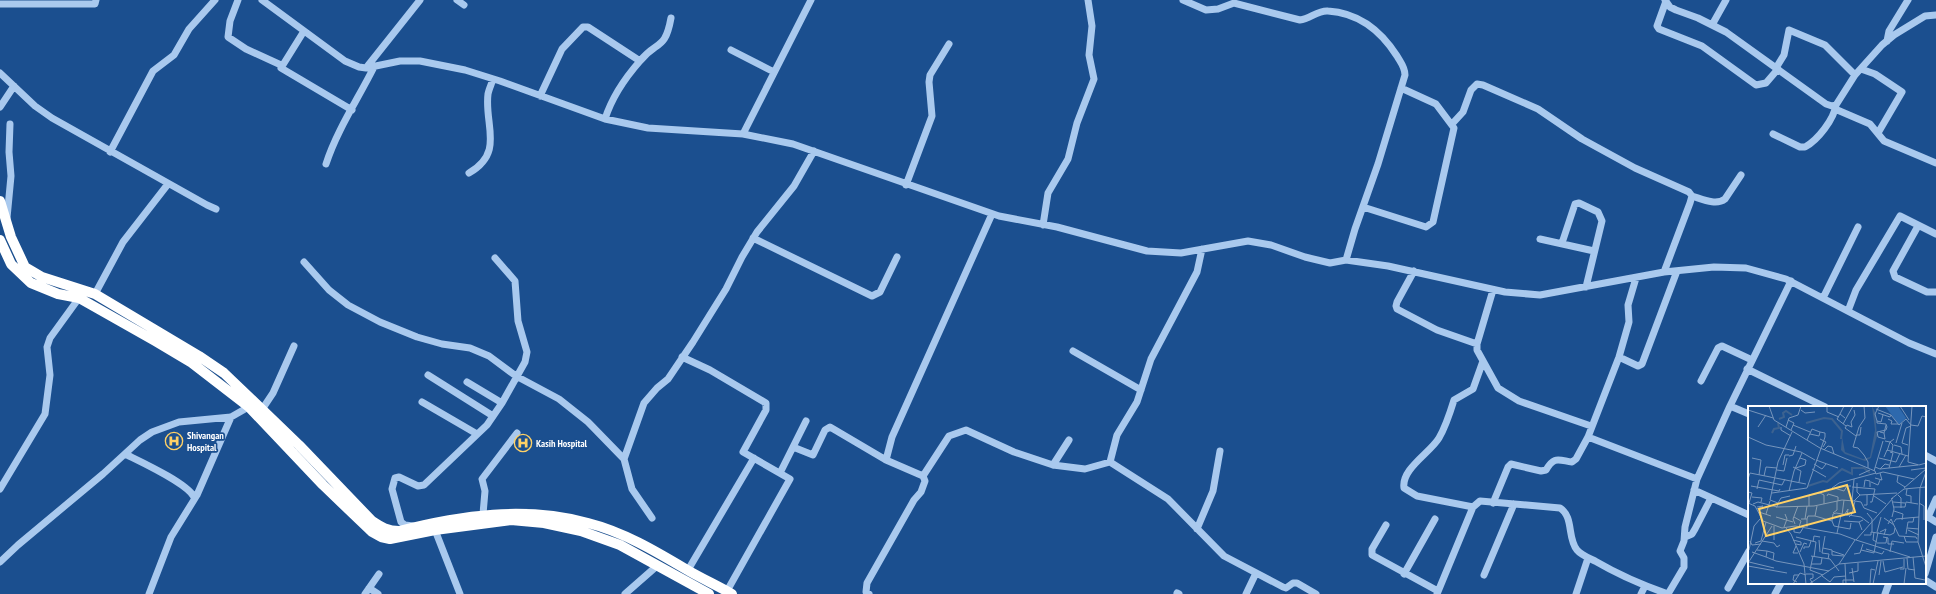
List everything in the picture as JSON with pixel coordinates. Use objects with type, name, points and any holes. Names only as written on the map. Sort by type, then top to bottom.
[{"type":"highway","points":[[0,202],[17,252],[25,267],[42,277],[95,294],[200,356],[224,373],[372,521],[390,531],[399,531],[417,526],[483,514],[524,513],[588,523],[642,544],[729,593]]},
{"type":"highway","points":[[0,240],[11,264],[23,277],[41,288],[79,298],[192,363],[256,406],[322,485],[372,532],[380,537],[390,539],[435,530],[511,520],[544,523],[581,531],[620,545],[709,594]]},
{"type":"street","points":[[0,4],[95,4],[96,0]]},
{"type":"street","points":[[110,152],[153,71],[174,55],[189,29],[215,0]]},
{"type":"street","points":[[238,0],[230,21],[228,37],[246,48],[281,65],[281,68],[284,71],[352,110]]},
{"type":"street","points":[[262,0],[346,61],[359,67],[366,68],[400,61],[415,60],[465,70],[605,119],[648,128],[743,134],[793,144],[992,214],[1148,251],[1181,253],[1248,241],[1271,245],[1305,257],[1330,263],[1346,260],[1414,271],[1505,292],[1540,295],[1664,272],[1714,267],[1746,268],[1791,281],[1909,343],[1936,354]]},
{"type":"street","points":[[366,68],[420,0]]},
{"type":"street","points":[[457,0],[464,5]]},
{"type":"street","points":[[743,134],[811,0]]},
{"type":"street","points":[[1043,225],[1048,193],[1068,159],[1077,123],[1094,79],[1089,55],[1092,26],[1088,0]]},
{"type":"street","points":[[1183,0],[1206,10],[1218,9],[1234,3],[1300,20],[1323,11],[1356,17],[1386,39],[1405,69],[1401,88],[1346,260]]},
{"type":"street","points":[[1712,25],[1726,0]]},
{"type":"street","points":[[1887,41],[1889,31],[1908,0]]},
{"type":"street","points":[[1665,1],[1670,7],[1726,32],[1826,104],[1836,107],[1870,124],[1884,141],[1936,163]]},
{"type":"street","points":[[1665,1],[1657,26],[1660,30],[1702,46],[1756,85],[1766,83],[1777,68],[1784,55],[1789,30],[1825,45],[1855,75]]},
{"type":"street","points":[[1773,134],[1805,147],[1818,136],[1855,75],[1887,41],[1925,16],[1936,15]]},
{"type":"street","points":[[605,119],[613,98],[640,61],[663,41],[668,32],[671,18]]},
{"type":"street","points":[[540,96],[562,49],[583,27],[588,27],[640,61]]},
{"type":"street","points":[[281,65],[304,31]]},
{"type":"street","points":[[906,184],[932,116],[929,82],[930,75],[949,44]]},
{"type":"street","points":[[731,50],[774,72]]},
{"type":"street","points":[[326,164],[333,142],[352,110],[374,67]]},
{"type":"street","points":[[1861,69],[1875,74],[1902,92],[1878,133]]},
{"type":"street","points":[[0,73],[35,106],[52,118],[168,184],[216,208]]},
{"type":"street","points":[[469,173],[482,163],[492,139],[488,98],[493,79]]},
{"type":"street","points":[[1452,124],[1465,109],[1471,90],[1477,84],[1483,85],[1538,109],[1582,139],[1635,168],[1684,189],[1692,196],[1717,203],[1722,202],[1726,199],[1740,175]]},
{"type":"street","points":[[0,107],[14,86]]},
{"type":"street","points":[[1362,207],[1426,227],[1433,222],[1454,133],[1452,124],[1436,104],[1401,88]]},
{"type":"street","points":[[6,223],[10,182],[10,124]]},
{"type":"street","points":[[624,459],[644,403],[668,378],[726,290],[753,238],[794,186],[814,151]]},
{"type":"street","points":[[95,294],[123,242],[168,184]]},
{"type":"street","points":[[1664,272],[1692,196]]},
{"type":"street","points":[[1562,243],[1572,208],[1575,204],[1579,203],[1598,212],[1602,217],[1586,287]]},
{"type":"street","points":[[886,460],[892,437],[992,214]]},
{"type":"street","points":[[1848,311],[1856,290],[1900,216],[1936,234]]},
{"type":"street","points":[[1918,226],[1893,271],[1893,274],[1895,277],[1927,292],[1936,292]]},
{"type":"street","points":[[1823,298],[1858,227]]},
{"type":"street","points":[[753,238],[872,296],[880,292],[897,257]]},
{"type":"street","points":[[1540,239],[1594,251]]},
{"type":"street","points":[[1110,462],[1117,435],[1137,402],[1152,359],[1197,272],[1202,249]]},
{"type":"street","points":[[417,526],[405,525],[401,522],[392,489],[395,478],[399,476],[418,486],[424,486],[477,434],[493,416],[502,403],[527,356],[518,321],[517,289],[513,276],[495,258]]},
{"type":"street","points":[[304,262],[329,290],[348,305],[380,322],[417,337],[442,344],[470,348],[489,356],[516,376],[559,399],[588,422],[624,459],[632,489],[652,518]]},
{"type":"street","points":[[1414,271],[1396,302],[1397,309],[1437,330],[1476,344]]},
{"type":"street","points":[[1619,357],[1634,366],[1642,364],[1677,271]]},
{"type":"street","points":[[1493,503],[1508,467],[1511,464],[1541,471],[1546,470],[1551,461],[1555,459],[1572,462],[1576,459],[1588,437],[1619,357],[1629,322],[1628,306],[1636,278]]},
{"type":"street","points":[[1386,525],[1371,553],[1372,555],[1437,593],[1473,507],[1480,501],[1552,506],[1564,511],[1574,545],[1577,550],[1618,575],[1668,594],[1684,567],[1684,558],[1680,551],[1685,537],[1685,527],[1697,479],[1730,406],[1791,281]]},
{"type":"street","points":[[1494,290],[1476,344],[1477,350],[1498,388],[1512,398],[1591,426]]},
{"type":"street","points":[[0,489],[45,414],[50,375],[47,347],[50,338],[79,298]]},
{"type":"street","points":[[0,562],[18,545],[103,474],[140,440],[171,424],[231,418],[256,406],[274,393],[294,346]]},
{"type":"street","points":[[1701,381],[1718,348],[1722,346],[1752,360]]},
{"type":"street","points":[[1073,351],[1141,390]]},
{"type":"street","points":[[682,357],[710,370],[768,405],[743,449],[744,454],[754,458],[790,479],[729,593]]},
{"type":"street","points":[[1473,507],[1417,496],[1404,488],[1404,484],[1407,473],[1439,438],[1448,419],[1454,400],[1473,389],[1483,361]]},
{"type":"street","points":[[1748,369],[1823,406]]},
{"type":"street","points":[[428,375],[493,416]]},
{"type":"street","points":[[467,382],[502,403]]},
{"type":"street","points":[[422,402],[477,434]]},
{"type":"street","points":[[1730,406],[1748,414]]},
{"type":"street","points":[[149,594],[171,537],[194,497],[197,495],[231,418]]},
{"type":"street","points":[[780,473],[806,421]]},
{"type":"street","points":[[793,447],[813,455],[825,430],[830,427],[886,460],[923,476],[925,481],[921,492],[914,500],[867,583],[866,592],[869,594]]},
{"type":"street","points":[[923,476],[950,436],[966,430],[1014,452],[1053,465],[1085,469],[1110,462],[1168,499],[1224,556],[1283,587],[1286,588],[1293,583],[1297,583],[1316,594]]},
{"type":"street","points":[[483,514],[485,491],[482,479],[517,433]]},
{"type":"street","points":[[1588,437],[1697,479]]},
{"type":"street","points":[[1053,465],[1069,440]]},
{"type":"street","points":[[1197,529],[1213,491],[1220,451]]},
{"type":"street","points":[[125,454],[178,483],[194,497]]},
{"type":"street","points":[[1926,455],[1936,460]]},
{"type":"street","points":[[688,570],[754,458]]},
{"type":"street","points":[[1694,490],[1748,515]]},
{"type":"street","points":[[1685,537],[1692,534],[1695,530],[1711,498]]},
{"type":"street","points":[[1936,499],[1926,518],[1936,522]]},
{"type":"street","points":[[1484,575],[1514,504]]},
{"type":"street","points":[[1404,574],[1435,519]]},
{"type":"street","points":[[435,530],[460,594]]},
{"type":"street","points":[[1926,571],[1936,540]]},
{"type":"street","points":[[1728,588],[1748,553]]},
{"type":"street","points":[[1576,594],[1588,558]]},
{"type":"street","points":[[625,594],[658,565]]},
{"type":"street","points":[[1246,594],[1256,573]]},
{"type":"street","points":[[378,594],[367,591],[379,574]]},
{"type":"street","points":[[1926,581],[1936,587]]},
{"type":"street","points":[[1776,594],[1781,584]]},
{"type":"street","points":[[1885,594],[1889,584]]},
{"type":"street","points":[[1641,594],[1645,586]]},
{"type":"place","name":"Shivangan Hospital","points":[[174,441]]},
{"type":"place","name":"Kasih Hospital","points":[[523,443]]}]
